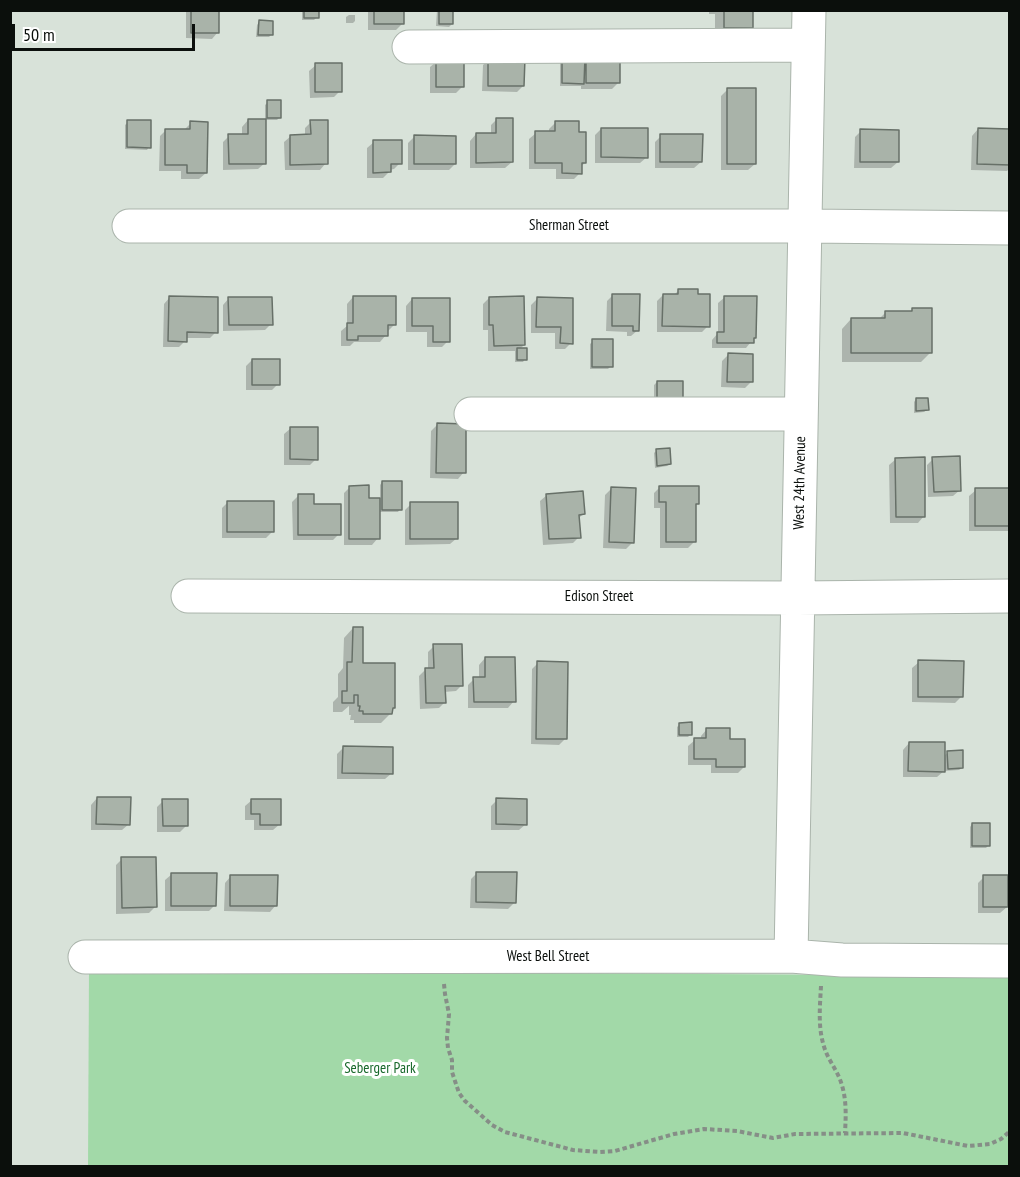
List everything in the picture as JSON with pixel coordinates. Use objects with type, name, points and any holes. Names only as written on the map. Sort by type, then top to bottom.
[{"type":"street","name":"West 24th Avenue","points":[[806,958],[797,598],[809,10]]},
{"type":"street","points":[[409,47],[808,45]]},
{"type":"street","name":"Sherman Street","points":[[129,226],[1010,228]]},
{"type":"street","points":[[471,414],[801,414]]},
{"type":"street","name":"Edison Street","points":[[188,596],[797,598],[1010,596]]},
{"type":"street","name":"West Bell Street","points":[[86,957],[806,958],[1010,961]]},
{"type":"path","points":[[447,957],[445,994],[449,1014],[448,1048],[452,1060],[454,1082],[465,1101],[492,1125],[505,1132],[573,1150],[600,1152],[615,1151],[674,1134],[704,1129],[737,1131],[773,1138],[795,1134],[903,1133],[960,1145],[980,1146],[1001,1139],[1010,1131]]},
{"type":"path","points":[[806,958],[821,1036],[827,1055],[843,1086],[845,1133]]},
{"type":"green space","name":"Seberger Park","points":[[89,970],[1009,976],[1009,1166],[88,1166]]},
{"type":"building","points":[[191,10],[219,10],[219,33],[191,33]]},
{"type":"building","points":[[304,10],[319,10],[319,18],[304,18]]},
{"type":"building","points":[[374,10],[404,10],[404,24],[374,24]]},
{"type":"building","points":[[439,10],[453,10],[453,24],[439,24]]},
{"type":"building","points":[[724,10],[753,10],[753,28],[724,28]]},
{"type":"building","points":[[259,20],[273,21],[273,35],[258,35]]},
{"type":"building","points":[[488,57],[525,58],[524,86],[488,86]]},
{"type":"building","points":[[562,57],[585,57],[584,84],[562,83]]},
{"type":"building","points":[[586,59],[620,59],[620,83],[586,83]]},
{"type":"building","points":[[436,60],[464,60],[464,87],[436,87]]},
{"type":"building","points":[[315,63],[342,63],[342,92],[315,92]]},
{"type":"building","points":[[727,88],[756,88],[756,164],[727,164]]},
{"type":"building","points":[[267,100],[281,100],[281,118],[267,118]]},
{"type":"building","points":[[496,118],[513,118],[513,162],[476,163],[476,133],[496,133]]},
{"type":"building","points":[[248,119],[266,119],[266,164],[229,164],[228,134],[248,134]]},
{"type":"building","points":[[127,120],[151,120],[151,148],[127,147]]},
{"type":"building","points":[[310,120],[328,120],[328,164],[290,165],[290,135],[311,134]]},
{"type":"building","points":[[190,121],[208,122],[207,173],[187,173],[187,165],[165,165],[165,129],[190,129]]},
{"type":"building","points":[[555,121],[579,121],[579,132],[586,132],[586,163],[582,163],[582,174],[562,173],[562,163],[535,163],[535,131],[555,131]]},
{"type":"building","points":[[601,128],[648,128],[648,158],[601,157]]},
{"type":"building","points":[[978,128],[1010,129],[1010,165],[977,164]]},
{"type":"building","points":[[860,129],[899,130],[899,162],[860,162]]},
{"type":"building","points":[[660,134],[703,134],[702,162],[660,162]]},
{"type":"building","points":[[414,135],[456,136],[456,164],[414,164]]},
{"type":"building","points":[[373,140],[402,140],[402,164],[391,164],[391,172],[373,173]]},
{"type":"building","points":[[678,289],[698,289],[698,294],[710,294],[710,327],[662,326],[663,294],[678,294]]},
{"type":"building","points":[[612,294],[640,294],[639,331],[633,331],[633,326],[612,326]]},
{"type":"building","points":[[169,296],[218,297],[218,333],[187,332],[187,342],[168,341]]},
{"type":"building","points":[[353,296],[396,296],[396,325],[388,325],[388,336],[358,336],[358,340],[347,340],[347,323],[353,323]]},
{"type":"building","points":[[524,296],[525,345],[494,346],[493,325],[489,325],[489,297]]},
{"type":"building","points":[[724,296],[757,296],[754,343],[717,343],[717,332],[724,332]]},
{"type":"building","points":[[228,297],[272,297],[273,325],[229,325]]},
{"type":"building","points":[[537,297],[573,298],[573,344],[560,343],[561,327],[536,327]]},
{"type":"building","points":[[412,298],[450,298],[450,342],[433,342],[433,326],[412,326]]},
{"type":"building","points":[[912,308],[932,308],[932,353],[851,353],[851,318],[885,318],[885,311],[912,311]]},
{"type":"building","points":[[592,339],[613,339],[613,367],[592,367]]},
{"type":"building","points":[[517,348],[527,348],[527,360],[517,360]]},
{"type":"building","points":[[728,353],[753,354],[753,382],[727,382]]},
{"type":"building","points":[[252,359],[280,359],[280,385],[252,385]]},
{"type":"building","points":[[657,381],[683,381],[683,400],[657,400]]},
{"type":"building","points":[[916,398],[928,398],[929,410],[916,411]]},
{"type":"building","points":[[437,423],[466,424],[466,473],[436,473]]},
{"type":"building","points":[[290,427],[318,427],[318,460],[290,459]]},
{"type":"building","points":[[670,448],[671,464],[657,466],[656,449]]},
{"type":"building","points":[[960,456],[961,491],[934,492],[932,457]]},
{"type":"building","points":[[925,457],[925,517],[896,517],[895,458]]},
{"type":"building","points":[[382,481],[402,481],[402,510],[382,510]]},
{"type":"building","points":[[369,485],[369,498],[380,498],[380,539],[349,539],[349,486]]},
{"type":"building","points":[[659,486],[699,486],[699,504],[696,504],[696,542],[666,542],[666,502],[659,502]]},
{"type":"building","points":[[611,487],[636,488],[634,543],[609,542]]},
{"type":"building","points":[[975,488],[1010,488],[1010,526],[975,526]]},
{"type":"building","points":[[583,491],[585,514],[579,515],[581,538],[549,539],[546,494]]},
{"type":"building","points":[[298,494],[314,494],[314,504],[341,504],[341,535],[298,535]]},
{"type":"building","points":[[227,501],[274,501],[274,532],[227,532]]},
{"type":"building","points":[[410,502],[458,502],[458,539],[410,539]]},
{"type":"building","points":[[353,627],[363,627],[363,663],[395,663],[395,708],[392,714],[363,714],[363,711],[359,711],[358,695],[354,695],[354,703],[342,703],[342,691],[347,691],[347,662],[352,662]]},
{"type":"building","points":[[433,644],[462,644],[463,686],[445,686],[446,703],[426,703],[425,668],[434,668]]},
{"type":"building","points":[[485,657],[515,657],[516,702],[474,702],[473,677],[485,677]]},
{"type":"building","points":[[918,660],[964,661],[963,697],[918,697]]},
{"type":"building","points":[[537,661],[568,662],[567,739],[536,739]]},
{"type":"building","points":[[692,722],[692,735],[679,735],[679,723]]},
{"type":"building","points":[[706,728],[730,728],[730,739],[745,739],[745,767],[716,767],[716,759],[694,759],[694,738],[706,738]]},
{"type":"building","points":[[909,742],[945,742],[945,772],[908,771]]},
{"type":"building","points":[[343,746],[393,747],[393,774],[342,773]]},
{"type":"building","points":[[963,750],[963,768],[948,769],[947,751]]},
{"type":"building","points":[[97,797],[131,797],[130,825],[96,824]]},
{"type":"building","points":[[496,798],[527,799],[527,825],[496,824]]},
{"type":"building","points":[[162,799],[188,799],[188,826],[163,826]]},
{"type":"building","points":[[251,799],[281,799],[281,825],[260,825],[260,814],[251,814]]},
{"type":"building","points":[[972,823],[990,823],[990,846],[972,846]]},
{"type":"building","points":[[121,857],[156,857],[157,907],[122,908]]},
{"type":"building","points":[[476,872],[517,872],[516,903],[476,902]]},
{"type":"building","points":[[171,873],[217,873],[216,906],[171,906]]},
{"type":"building","points":[[230,875],[278,875],[277,906],[230,906]]},
{"type":"building","points":[[983,875],[1008,875],[1008,907],[983,907]]}]
